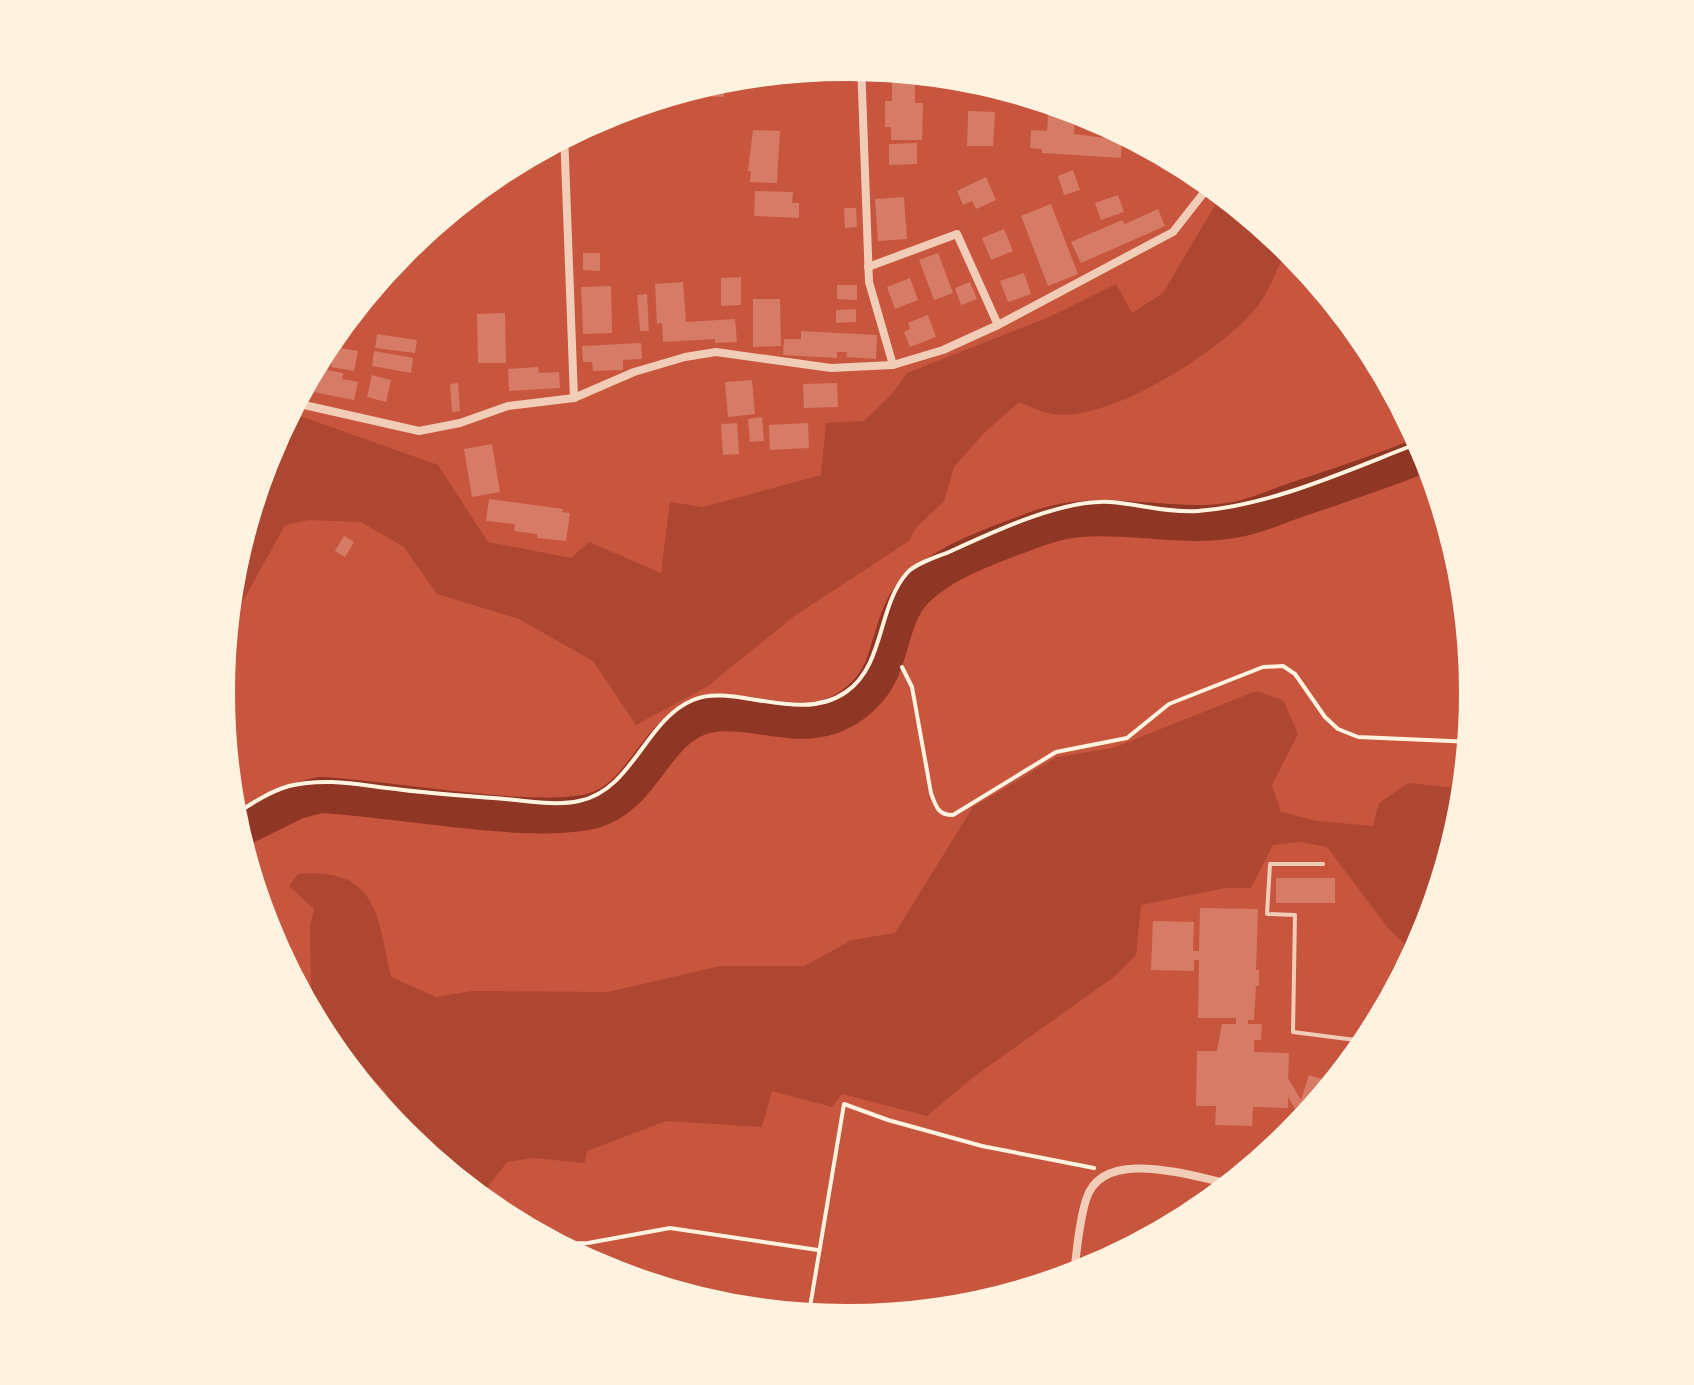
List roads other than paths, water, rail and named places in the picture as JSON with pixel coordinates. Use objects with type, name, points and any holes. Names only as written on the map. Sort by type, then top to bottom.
[{"type":"street","points":[[861,76],[869,282],[893,365]]},
{"type":"street","points":[[564,145],[574,398]]},
{"type":"street","points":[[302,405],[419,431],[460,423],[508,406],[574,398],[634,372],[685,357],[716,352],[831,368],[893,365],[943,350],[998,325],[1173,232],[1205,191]]},
{"type":"street","points":[[868,267],[957,234],[998,325]]},
{"type":"street","points":[[1075,1265],[1086,1199],[1093,1185],[1106,1173],[1141,1168],[1221,1182]]},
{"type":"lane","points":[[1323,864],[1270,864],[1267,914],[1295,915],[1293,1032],[1356,1040]]},
{"type":"waterway","points":[[245,826],[297,801],[320,795],[544,816],[576,814],[601,808],[630,787],[676,731],[691,721],[728,713],[807,721],[826,718],[845,710],[864,695],[879,676],[897,621],[912,595],[926,581],[962,559],[1064,521],[1114,518],[1189,523],[1239,519],[1417,457]]}]
